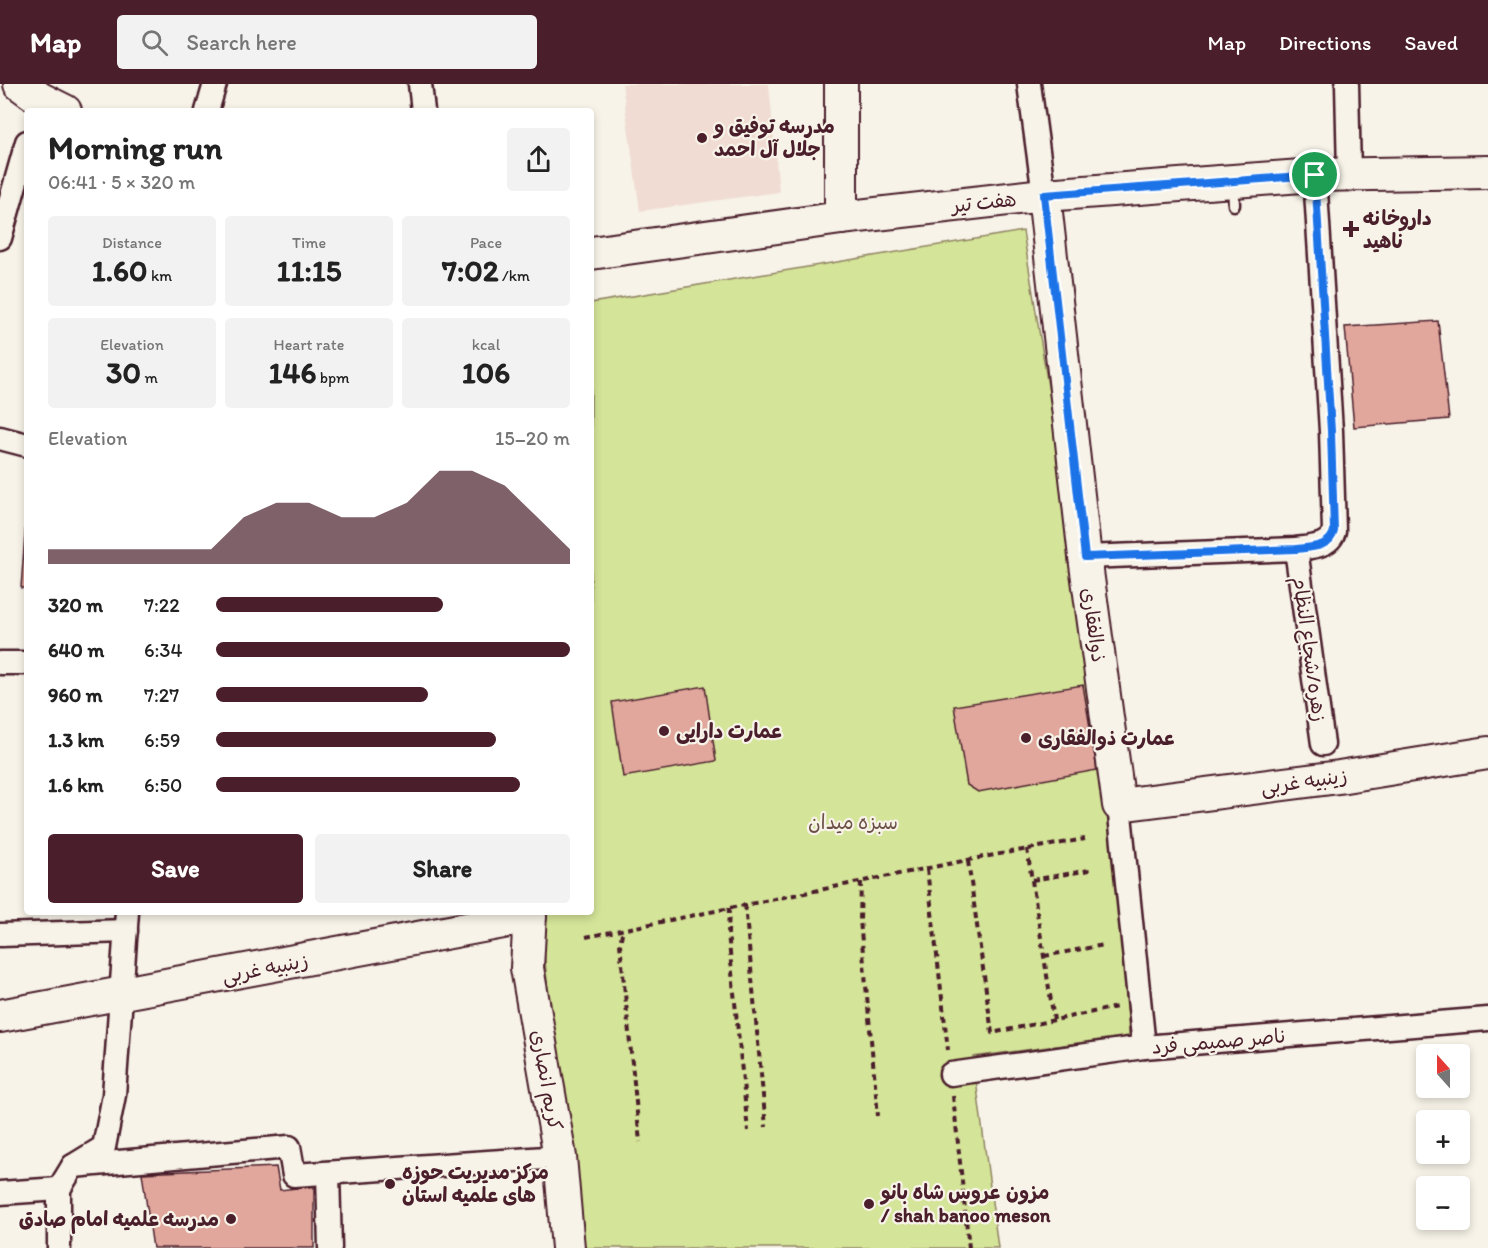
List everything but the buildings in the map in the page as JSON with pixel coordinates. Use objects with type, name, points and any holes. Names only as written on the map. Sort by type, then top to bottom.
[{"type":"main road","points":[[841,84],[841,218]]},
{"type":"main road","name":"هفت تیر","points":[[594,254],[841,218],[1044,200],[1234,193],[1315,175],[1488,172]]},
{"type":"main road","points":[[594,266],[1044,200]]},
{"type":"main road","name":"ذوالفقاری","points":[[1044,200],[1085,557],[1119,805]]},
{"type":"main road","name":"زینبیه غربی","points":[[1119,805],[1339,777],[1488,753]]},
{"type":"main road","name":"زینبیه غربی","points":[[0,1016],[122,995],[530,915]]},
{"type":"main road","name":"کریم انصاری","points":[[530,915],[527,968],[560,1157],[568,1248]]},
{"type":"street","points":[[208,108],[214,84]]},
{"type":"street","points":[[420,84],[423,108]]},
{"type":"street","points":[[1029,84],[1044,200]]},
{"type":"street","points":[[1347,84],[1349,174]]},
{"type":"street","points":[[0,238],[24,153]]},
{"type":"street","points":[[1296,549],[1325,544],[1333,538],[1334,531],[1331,431],[1315,175]]},
{"type":"street","points":[[0,438],[24,444]]},
{"type":"street","name":"زهره/شجاع النظام","points":[[1085,557],[1296,549],[1323,744]]},
{"type":"street","points":[[0,663],[24,663]]},
{"type":"street","points":[[1119,805],[1144,1047]]},
{"type":"street","points":[[0,935],[127,921],[114,1095],[104,1148],[73,1166],[59,1189],[59,1248]]},
{"type":"street","name":"ناصر صمیمی فرد","points":[[951,1074],[1144,1047],[1488,1019]]},
{"type":"street","points":[[73,1166],[289,1147],[294,1175],[560,1157]]},
{"type":"street","points":[[328,1173],[330,1248]]},
{"type":"street","points":[[0,1193],[59,1189]]},
{"type":"path","points":[[585,937],[1085,839]]},
{"type":"path","points":[[1027,849],[1054,1020]]},
{"type":"path","points":[[968,861],[992,1033],[1118,1006]]},
{"type":"path","points":[[1032,880],[1090,870]]},
{"type":"path","points":[[861,882],[860,920],[878,1116]]},
{"type":"path","points":[[745,905],[766,1127]]},
{"type":"path","points":[[729,908],[728,933],[748,1131]]},
{"type":"path","points":[[621,933],[620,944],[640,1142]]},
{"type":"path","points":[[1044,956],[1104,945]]},
{"type":"shaded area","name":"مدرسه توفیق و جلال آل احمد","points":[[622,84],[769,84],[779,192],[640,211]]},
{"type":"green space","name":"سبزه میدان","points":[[1023,231],[1114,796],[1129,1036],[973,1057],[998,1248],[574,1248],[540,915],[594,915],[594,302]]},
{"type":"place","name":"مدرسه توفیق و جلال آل احمد","points":[[702,138]]},
{"type":"place","name":"داروخانه ناهید","points":[[1351,229]]},
{"type":"place","name":"عمارت دارایی","points":[[664,731]]},
{"type":"place","name":"عمارت ذوالفقاری","points":[[1026,738]]},
{"type":"place","name":"مرکز مدیریت حوزه های علمیه استان","points":[[390,1184]]},
{"type":"place","name":"مزون عروس شاه بانو / shah banoo meson","points":[[869,1204]]},
{"type":"place","name":"مدرسه علمیه امام صادق","points":[[231,1219]]},
{"type":"route","points":[[1315,175],[1331,431],[1333,538],[1325,544],[1296,549],[1085,557],[1044,195],[1315,175]]}]
